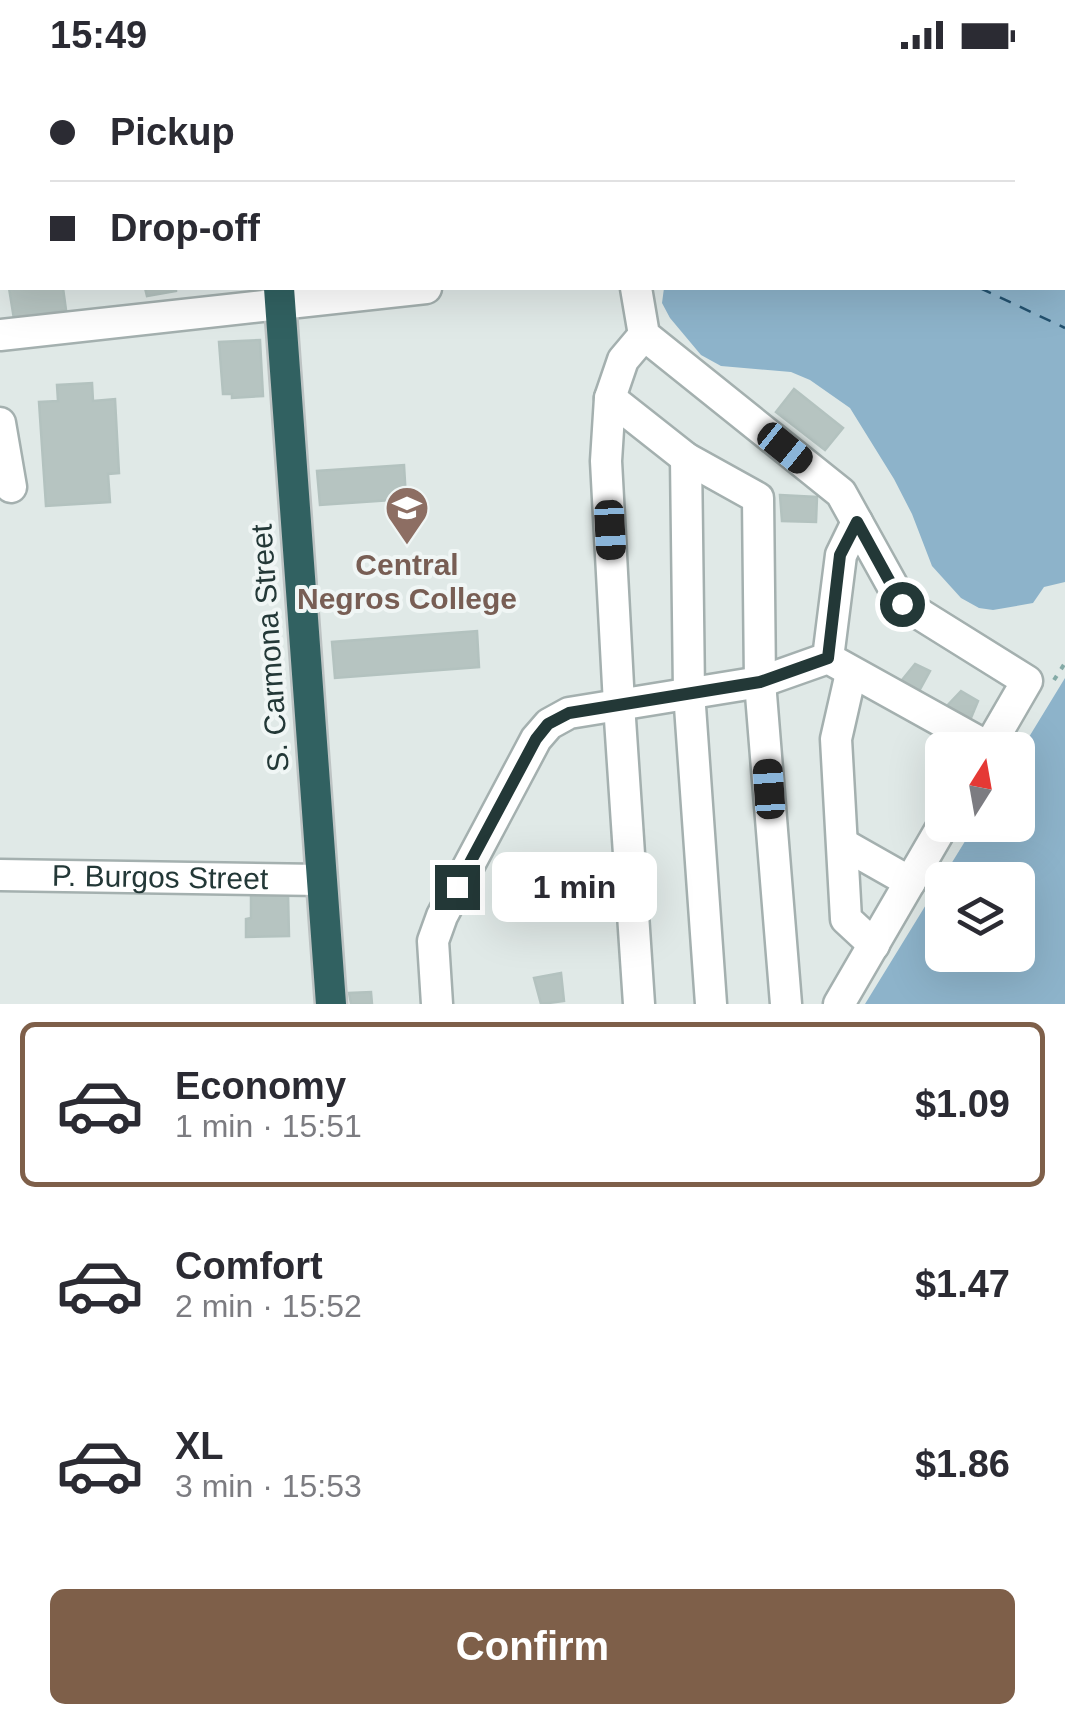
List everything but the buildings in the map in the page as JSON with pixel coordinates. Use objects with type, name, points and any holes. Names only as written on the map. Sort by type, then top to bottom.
[{"type":"highway","name":"S. Carmona Street","points":[[280,296],[332,1004]]},
{"type":"street","points":[[0,336],[280,296],[390,290]]},
{"type":"street","points":[[636,290],[644,334],[842,492],[902,604],[1027,681],[998,732]]},
{"type":"street","points":[[640,1004],[606,461],[610,398],[622,360],[644,334]]},
{"type":"street","points":[[610,398],[686,458],[758,498],[760,682],[786,1004]]},
{"type":"street","points":[[0,423],[11,486]]},
{"type":"street","points":[[686,458],[688,692],[711,1004]]},
{"type":"street","points":[[857,522],[840,555],[836,739],[846,919],[874,945]]},
{"type":"street","points":[[437,1004],[434,941],[442,916],[536,739],[548,724],[569,713],[840,666],[958,732]]},
{"type":"street","points":[[840,1004],[933,842]]},
{"type":"street","points":[[843,844],[910,882]]},
{"type":"street","name":"P. Burgos Street","points":[[0,875],[321,880]]},
{"type":"water","points":[[664,290],[1065,290],[1065,582],[1044,587],[1033,603],[993,610],[979,608],[961,598],[932,566],[894,479],[850,408],[810,380],[791,372],[721,366],[701,355],[662,303]]},
{"type":"water","points":[[1065,678],[1065,1004],[865,1004],[925,906],[925,972],[1035,972],[1035,862],[952,862],[965,842],[1035,842],[1032,732]]},
{"type":"ferry route","points":[[984,290],[1065,328]]},
{"type":"place","name":"Central Negros College","points":[[407,546]]},
{"type":"route","points":[[457,887],[536,739],[548,724],[569,713],[760,682],[828,658],[840,555],[857,522],[902,604]]}]
